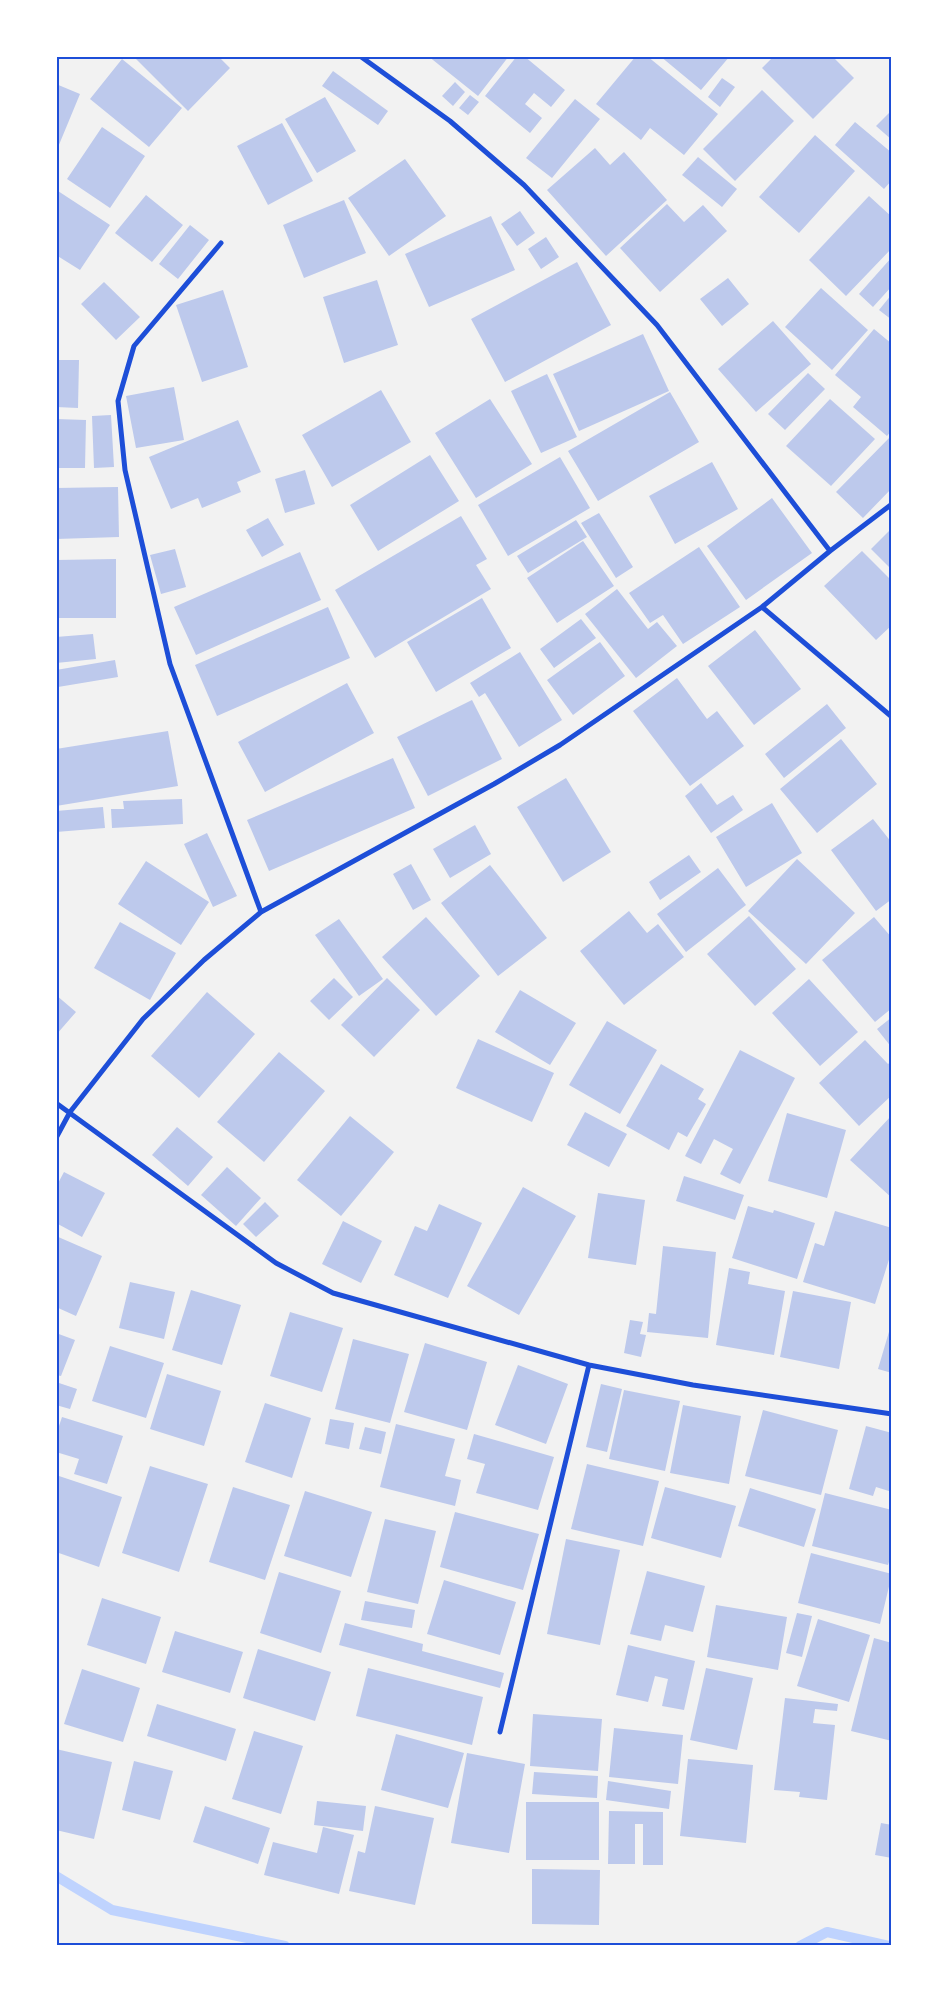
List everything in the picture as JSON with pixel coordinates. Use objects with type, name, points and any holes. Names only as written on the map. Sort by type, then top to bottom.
[{"type":"street","points":[[360,56],[450,121],[524,185],[644,311],[657,325],[830,550]]},
{"type":"street","points":[[221,243],[134,346],[118,401],[125,470],[170,664],[261,912]]},
{"type":"street","points":[[56,1138],[70,1112],[143,1019],[204,960],[261,912],[494,784],[560,745],[762,607],[830,550],[892,504]]},
{"type":"street","points":[[762,607],[892,717]]},
{"type":"street","points":[[56,1103],[276,1263],[333,1293],[589,1365],[693,1385],[892,1414]]},
{"type":"street","points":[[500,1732],[589,1365]]},
{"type":"building","points":[[133,56],[218,56],[230,68],[188,111]]},
{"type":"building","points":[[428,56],[509,56],[478,96]]},
{"type":"building","points":[[517,56],[524,56],[565,90],[551,107],[534,93],[525,104],[542,118],[530,133],[485,96]]},
{"type":"building","points":[[636,56],[647,56],[718,114],[684,155],[650,128],[641,140],[596,104]]},
{"type":"building","points":[[660,56],[730,56],[701,90]]},
{"type":"building","points":[[774,56],[832,56],[854,78],[813,119],[762,68]]},
{"type":"building","points":[[122,59],[182,108],[149,147],[90,99]]},
{"type":"building","points":[[333,71],[388,111],[378,125],[322,86]]},
{"type":"building","points":[[722,78],[735,87],[720,107],[708,97]]},
{"type":"building","points":[[455,82],[465,92],[453,106],[442,96]]},
{"type":"building","points":[[56,84],[80,94],[56,152]]},
{"type":"building","points":[[762,90],[794,121],[735,181],[703,149]]},
{"type":"building","points":[[470,95],[479,102],[468,115],[459,108]]},
{"type":"building","points":[[325,97],[356,151],[317,173],[285,119]]},
{"type":"building","points":[[575,99],[600,119],[552,178],[526,158]]},
{"type":"building","points":[[892,110],[892,140],[876,126]]},
{"type":"building","points":[[855,122],[892,153],[892,180],[884,189],[835,145]]},
{"type":"building","points":[[282,123],[313,181],[268,205],[237,146]]},
{"type":"building","points":[[102,127],[145,156],[110,208],[67,179]]},
{"type":"building","points":[[815,135],[855,171],[799,233],[759,197]]},
{"type":"building","points":[[595,148],[610,165],[624,152],[667,200],[606,256],[547,190]]},
{"type":"building","points":[[698,157],[737,189],[722,207],[682,175]]},
{"type":"building","points":[[405,159],[446,216],[389,256],[348,198]]},
{"type":"building","points":[[58,191],[110,225],[80,270],[56,255],[56,194]]},
{"type":"building","points":[[146,195],[183,225],[152,262],[115,233]]},
{"type":"building","points":[[869,196],[892,217],[892,248],[846,296],[809,260]]},
{"type":"building","points":[[344,200],[366,253],[304,278],[283,225]]},
{"type":"building","points":[[667,204],[684,222],[703,205],[727,231],[660,292],[620,248]]},
{"type":"building","points":[[520,211],[535,233],[517,246],[501,224]]},
{"type":"building","points":[[491,216],[515,270],[429,307],[405,254]]},
{"type":"building","points":[[190,225],[209,240],[178,279],[159,264]]},
{"type":"building","points":[[546,237],[559,257],[541,269],[528,249]]},
{"type":"building","points":[[892,257],[892,286],[873,307],[859,294]]},
{"type":"building","points":[[577,262],[611,325],[505,382],[471,319]]},
{"type":"building","points":[[728,278],[749,304],[722,326],[700,299]]},
{"type":"building","points":[[377,280],[398,345],[344,363],[323,297]]},
{"type":"building","points":[[104,282],[140,317],[116,340],[81,304]]},
{"type":"building","points":[[821,288],[868,330],[832,370],[785,327]]},
{"type":"building","points":[[223,290],[248,367],[202,382],[176,305]]},
{"type":"building","points":[[892,294],[892,320],[879,310]]},
{"type":"building","points":[[773,321],[811,364],[756,412],[718,369]]},
{"type":"building","points":[[874,329],[892,344],[892,430],[887,436],[853,407],[861,397],[835,375]]},
{"type":"building","points":[[643,334],[669,391],[579,431],[553,374]]},
{"type":"building","points":[[56,360],[79,360],[78,408],[56,407]]},
{"type":"building","points":[[808,373],[825,389],[785,430],[768,414]]},
{"type":"building","points":[[547,374],[577,437],[541,453],[511,391]]},
{"type":"building","points":[[174,387],[184,440],[136,448],[126,396]]},
{"type":"building","points":[[381,390],[411,442],[332,487],[302,435]]},
{"type":"building","points":[[670,392],[699,442],[598,501],[568,451]]},
{"type":"building","points":[[490,399],[532,464],[476,498],[435,433]]},
{"type":"building","points":[[830,399],[875,439],[831,486],[786,446]]},
{"type":"building","points":[[111,415],[114,467],[94,468],[92,416]]},
{"type":"building","points":[[56,419],[86,420],[85,468],[56,468]]},
{"type":"building","points":[[238,420],[261,472],[237,482],[241,492],[202,508],[198,498],[171,509],[149,457]]},
{"type":"building","points":[[892,435],[892,488],[863,518],[836,492]]},
{"type":"building","points":[[430,455],[459,501],[378,551],[350,505]]},
{"type":"building","points":[[560,457],[590,508],[508,556],[478,505]]},
{"type":"building","points":[[712,462],[738,509],[675,544],[649,496]]},
{"type":"building","points":[[305,470],[315,504],[285,513],[275,479]]},
{"type":"building","points":[[118,487],[119,537],[56,539],[56,488]]},
{"type":"building","points":[[772,498],[812,553],[746,600],[707,546]]},
{"type":"building","points":[[599,513],[633,567],[616,578],[581,523]]},
{"type":"building","points":[[461,516],[487,559],[476,565],[491,589],[375,658],[335,590]]},
{"type":"building","points":[[268,518],[284,545],[262,557],[246,530]]},
{"type":"building","points":[[576,520],[587,537],[528,573],[517,556]]},
{"type":"building","points":[[892,528],[892,570],[871,549]]},
{"type":"building","points":[[583,541],[614,586],[557,623],[527,578]]},
{"type":"building","points":[[699,547],[740,607],[683,644],[663,615],[650,623],[629,593]]},
{"type":"building","points":[[175,549],[186,587],[161,594],[150,555]]},
{"type":"building","points":[[862,551],[892,581],[892,625],[876,640],[824,586]]},
{"type":"building","points":[[300,552],[321,600],[196,655],[174,607]]},
{"type":"building","points":[[116,559],[116,618],[56,618],[56,560]]},
{"type":"building","points":[[617,589],[648,629],[657,622],[677,646],[636,678],[585,614]]},
{"type":"building","points":[[482,598],[511,648],[436,692],[407,642]]},
{"type":"building","points":[[328,607],[350,658],[217,716],[195,665]]},
{"type":"building","points":[[581,619],[596,638],[554,668],[540,649]]},
{"type":"building","points":[[755,630],[801,689],[754,725],[708,666]]},
{"type":"building","points":[[93,634],[96,659],[56,663],[56,637]]},
{"type":"building","points":[[600,642],[625,676],[573,715],[547,680]]},
{"type":"building","points":[[520,652],[562,720],[519,747],[485,693],[479,697],[470,683]]},
{"type":"building","points":[[115,660],[118,677],[58,687],[56,670]]},
{"type":"building","points":[[677,678],[707,719],[717,711],[744,746],[690,786],[633,711]]},
{"type":"building","points":[[347,683],[374,733],[265,792],[238,742]]},
{"type":"building","points":[[472,700],[502,759],[428,796],[397,737]]},
{"type":"building","points":[[827,704],[846,728],[784,778],[765,754]]},
{"type":"building","points":[[168,731],[178,786],[56,806],[56,749]]},
{"type":"building","points":[[841,739],[877,784],[817,833],[780,789]]},
{"type":"building","points":[[393,758],[415,808],[269,871],[247,820]]},
{"type":"building","points":[[566,778],[611,852],[563,882],[517,807]]},
{"type":"building","points":[[701,783],[717,805],[733,795],[743,810],[711,833],[685,796]]},
{"type":"building","points":[[182,799],[183,824],[112,828],[111,809],[124,809],[123,801]]},
{"type":"building","points":[[772,803],[802,853],[746,887],[716,837]]},
{"type":"building","points":[[103,807],[105,828],[56,832],[56,811]]},
{"type":"building","points":[[873,819],[892,843],[892,899],[876,911],[831,850]]},
{"type":"building","points":[[475,825],[491,854],[450,878],[433,849]]},
{"type":"building","points":[[207,833],[237,896],[213,907],[184,844]]},
{"type":"building","points":[[689,855],[701,872],[660,900],[649,882]]},
{"type":"building","points":[[797,859],[855,913],[806,964],[748,911]]},
{"type":"building","points":[[146,861],[209,902],[181,945],[118,904]]},
{"type":"building","points":[[411,864],[431,900],[413,910],[393,874]]},
{"type":"building","points":[[490,865],[547,938],[498,976],[441,903]]},
{"type":"building","points":[[718,868],[746,905],[686,952],[657,914]]},
{"type":"building","points":[[629,911],[647,933],[658,924],[684,957],[624,1005],[580,951]]},
{"type":"building","points":[[749,916],[796,969],[755,1006],[707,954]]},
{"type":"building","points":[[426,917],[480,976],[436,1016],[382,957]]},
{"type":"building","points":[[874,917],[892,938],[892,1008],[875,1022],[822,960]]},
{"type":"building","points":[[339,919],[383,979],[359,996],[315,935]]},
{"type":"building","points":[[120,922],[176,953],[150,1000],[94,968]]},
{"type":"building","points":[[334,978],[353,997],[329,1020],[310,1001]]},
{"type":"building","points":[[387,978],[420,1010],[374,1057],[341,1025]]},
{"type":"building","points":[[809,979],[858,1032],[820,1066],[772,1013]]},
{"type":"building","points":[[520,990],[576,1023],[550,1065],[495,1032]]},
{"type":"building","points":[[207,992],[255,1034],[199,1098],[151,1056]]},
{"type":"building","points":[[56,995],[76,1012],[56,1035]]},
{"type":"building","points":[[892,1017],[892,1048],[877,1029]]},
{"type":"building","points":[[607,1021],[657,1050],[620,1114],[569,1085]]},
{"type":"building","points":[[478,1039],[554,1073],[532,1122],[456,1088]]},
{"type":"building","points":[[865,1040],[888,1064],[892,1061],[892,1095],[859,1126],[819,1083]]},
{"type":"building","points":[[740,1050],[795,1078],[740,1184],[720,1174],[733,1149],[714,1139],[701,1164],[685,1156]]},
{"type":"building","points":[[279,1052],[325,1091],[264,1162],[217,1122]]},
{"type":"building","points":[[661,1064],[704,1089],[698,1099],[706,1104],[687,1137],[678,1132],[669,1150],[626,1126]]},
{"type":"building","points":[[585,1112],[627,1134],[609,1167],[567,1145]]},
{"type":"building","points":[[787,1113],[846,1130],[827,1198],[768,1181]]},
{"type":"building","points":[[892,1115],[892,1198],[850,1160]]},
{"type":"building","points":[[350,1116],[394,1152],[341,1216],[297,1180]]},
{"type":"building","points":[[177,1127],[213,1157],[188,1186],[152,1155]]},
{"type":"building","points":[[227,1167],[261,1198],[236,1226],[201,1195]]},
{"type":"building","points":[[64,1172],[105,1193],[82,1237],[56,1223],[56,1187]]},
{"type":"building","points":[[684,1176],[744,1195],[735,1220],[676,1201]]},
{"type":"building","points":[[523,1187],[576,1216],[519,1315],[467,1286]]},
{"type":"building","points":[[598,1193],[645,1200],[636,1265],[588,1258]]},
{"type":"building","points":[[265,1202],[279,1216],[256,1237],[243,1224]]},
{"type":"building","points":[[439,1204],[482,1223],[448,1298],[394,1275],[415,1226],[427,1231]]},
{"type":"building","points":[[748,1206],[773,1213],[774,1210],[815,1223],[797,1279],[732,1258]]},
{"type":"building","points":[[835,1211],[892,1228],[892,1250],[875,1304],[803,1282],[815,1243],[824,1246]]},
{"type":"building","points":[[343,1221],[382,1241],[361,1283],[322,1264]]},
{"type":"building","points":[[56,1236],[102,1256],[76,1316],[56,1307]]},
{"type":"building","points":[[663,1246],[716,1252],[708,1338],[647,1332],[649,1313],[656,1314]]},
{"type":"building","points":[[729,1268],[750,1272],[748,1284],[785,1291],[774,1355],[716,1345]]},
{"type":"building","points":[[130,1282],[175,1292],[164,1339],[119,1328]]},
{"type":"building","points":[[191,1290],[241,1305],[222,1365],[172,1350]]},
{"type":"building","points":[[793,1291],[851,1302],[839,1369],[780,1357]]},
{"type":"building","points":[[290,1312],[343,1328],[322,1392],[270,1376]]},
{"type":"building","points":[[630,1320],[643,1322],[640,1334],[646,1335],[641,1357],[624,1353]]},
{"type":"building","points":[[892,1325],[892,1373],[878,1369]]},
{"type":"building","points":[[56,1333],[75,1340],[61,1376],[56,1375]]},
{"type":"building","points":[[353,1339],[409,1354],[390,1423],[335,1409]]},
{"type":"building","points":[[425,1343],[487,1362],[467,1430],[404,1412]]},
{"type":"building","points":[[110,1346],[164,1363],[146,1418],[92,1401]]},
{"type":"building","points":[[518,1365],[568,1384],[546,1444],[495,1425]]},
{"type":"building","points":[[167,1374],[221,1391],[204,1446],[150,1429]]},
{"type":"building","points":[[56,1382],[77,1389],[70,1409],[56,1405]]},
{"type":"building","points":[[601,1384],[622,1389],[607,1452],[586,1447]]},
{"type":"building","points":[[624,1390],[680,1401],[665,1471],[609,1459]]},
{"type":"building","points":[[265,1403],[311,1418],[292,1478],[245,1462]]},
{"type":"building","points":[[683,1405],[741,1416],[729,1484],[670,1473]]},
{"type":"building","points":[[763,1410],[838,1430],[821,1495],[745,1476]]},
{"type":"building","points":[[62,1417],[123,1436],[107,1484],[74,1474],[79,1459],[56,1452],[56,1435]]},
{"type":"building","points":[[330,1419],[354,1423],[349,1449],[325,1444]]},
{"type":"building","points":[[396,1424],[455,1439],[445,1476],[461,1480],[455,1506],[380,1487]]},
{"type":"building","points":[[866,1426],[892,1433],[892,1492],[876,1487],[873,1496],[849,1489]]},
{"type":"building","points":[[365,1427],[386,1432],[381,1454],[359,1449]]},
{"type":"building","points":[[474,1434],[554,1457],[538,1510],[476,1493],[485,1464],[467,1459]]},
{"type":"building","points":[[587,1464],[659,1481],[643,1546],[571,1529]]},
{"type":"building","points":[[150,1466],[208,1484],[179,1572],[122,1553]]},
{"type":"building","points":[[56,1475],[122,1497],[99,1567],[56,1552]]},
{"type":"building","points":[[233,1487],[290,1505],[265,1580],[209,1562]]},
{"type":"building","points":[[665,1487],[736,1506],[721,1558],[651,1538]]},
{"type":"building","points":[[750,1488],[816,1509],[804,1547],[738,1526]]},
{"type":"building","points":[[305,1491],[372,1512],[351,1577],[284,1556]]},
{"type":"building","points":[[825,1493],[892,1510],[892,1552],[888,1565],[812,1546]]},
{"type":"building","points":[[455,1512],[539,1534],[523,1590],[440,1567]]},
{"type":"building","points":[[385,1519],[436,1531],[418,1604],[367,1592]]},
{"type":"building","points":[[566,1539],[620,1550],[600,1645],[547,1634]]},
{"type":"building","points":[[811,1553],[892,1574],[880,1624],[798,1603]]},
{"type":"building","points":[[647,1571],[705,1586],[693,1632],[665,1625],[661,1641],[630,1634]]},
{"type":"building","points":[[279,1572],[341,1591],[321,1653],[260,1633]]},
{"type":"building","points":[[444,1580],[516,1602],[500,1655],[427,1634]]},
{"type":"building","points":[[102,1598],[161,1617],[146,1664],[87,1645]]},
{"type":"building","points":[[365,1601],[415,1610],[412,1628],[361,1620]]},
{"type":"building","points":[[716,1605],[787,1617],[778,1670],[707,1657]]},
{"type":"building","points":[[797,1613],[812,1616],[802,1657],[786,1653]]},
{"type":"building","points":[[818,1619],[870,1635],[849,1702],[797,1686]]},
{"type":"building","points":[[345,1623],[423,1644],[422,1651],[504,1673],[500,1688],[339,1645]]},
{"type":"building","points":[[175,1631],[243,1652],[230,1693],[162,1672]]},
{"type":"building","points":[[874,1638],[892,1643],[892,1741],[851,1731]]},
{"type":"building","points":[[628,1645],[695,1661],[684,1710],[662,1706],[668,1679],[655,1676],[648,1702],[616,1695]]},
{"type":"building","points":[[258,1649],[331,1672],[315,1721],[243,1698]]},
{"type":"building","points":[[368,1668],[483,1697],[472,1745],[356,1716]]},
{"type":"building","points":[[706,1668],[753,1678],[737,1750],[690,1740]]},
{"type":"building","points":[[82,1669],[140,1688],[123,1742],[64,1724]]},
{"type":"building","points":[[785,1698],[838,1704],[837,1711],[815,1709],[813,1723],[835,1725],[827,1800],[799,1797],[800,1792],[774,1790]]},
{"type":"building","points":[[157,1704],[236,1729],[226,1761],[147,1736]]},
{"type":"building","points":[[533,1714],[602,1719],[598,1771],[530,1766]]},
{"type":"building","points":[[614,1728],[683,1735],[678,1784],[609,1777]]},
{"type":"building","points":[[254,1731],[303,1746],[281,1814],[232,1799]]},
{"type":"building","points":[[396,1734],[464,1753],[448,1808],[381,1790]]},
{"type":"building","points":[[56,1749],[112,1762],[94,1839],[56,1830]]},
{"type":"building","points":[[467,1753],[525,1764],[509,1853],[451,1843]]},
{"type":"building","points":[[688,1759],[753,1765],[746,1843],[680,1836]]},
{"type":"building","points":[[134,1761],[173,1771],[160,1820],[122,1810]]},
{"type":"building","points":[[534,1772],[598,1776],[597,1798],[532,1794]]},
{"type":"building","points":[[608,1781],[671,1791],[669,1809],[606,1800]]},
{"type":"building","points":[[317,1801],[366,1806],[363,1831],[314,1825]]},
{"type":"building","points":[[526,1802],[599,1802],[599,1860],[526,1860]]},
{"type":"building","points":[[205,1806],[270,1828],[258,1864],[193,1842]]},
{"type":"building","points":[[375,1806],[434,1818],[415,1905],[349,1891],[358,1851],[365,1853]]},
{"type":"building","points":[[609,1811],[663,1812],[663,1865],[643,1865],[643,1824],[635,1824],[635,1864],[608,1864]]},
{"type":"building","points":[[881,1823],[892,1825],[892,1858],[875,1855]]},
{"type":"building","points":[[323,1827],[354,1835],[339,1894],[264,1875],[273,1842],[317,1853]]},
{"type":"building","points":[[532,1869],[600,1870],[599,1925],[532,1924]]},
{"type":"waterway","points":[[56,1876],[112,1910],[285,1946]]},
{"type":"waterway","points":[[800,1946],[827,1932],[889,1946]]}]
